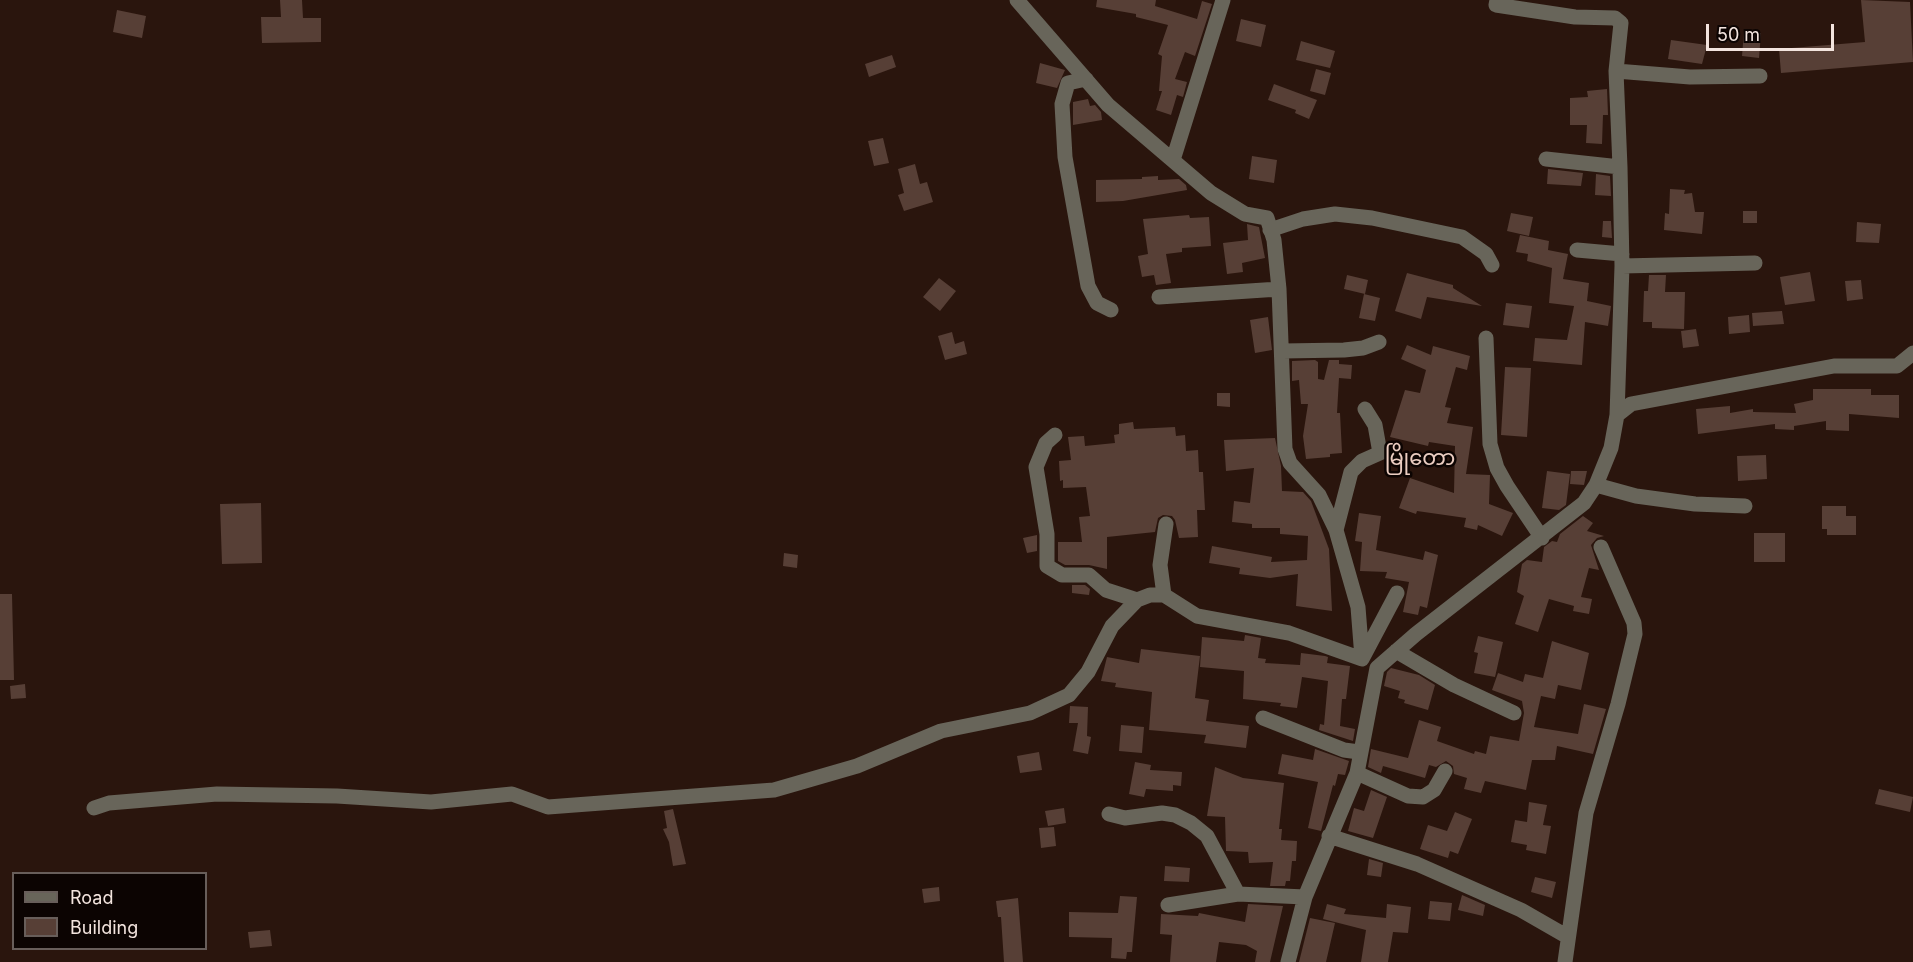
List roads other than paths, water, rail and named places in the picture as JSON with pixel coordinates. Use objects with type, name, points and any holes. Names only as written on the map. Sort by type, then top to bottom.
[{"type":"street","points":[[1017,0],[1108,105],[1228,205],[1245,214],[1267,218],[1280,289],[1285,449],[1290,463],[1319,495],[1336,530],[1358,607],[1362,659]]},
{"type":"street","points":[[1173,160],[1222,0]]},
{"type":"street","points":[[1288,962],[1305,897],[1357,773],[1377,668],[1584,503],[1596,485],[1611,448],[1617,415],[1622,260],[1616,71],[1621,23],[1615,18],[1564,15],[1496,5],[1497,0]]},
{"type":"street","points":[[1616,71],[1690,76],[1760,76]]},
{"type":"street","points":[[1086,79],[1068,83],[1062,104],[1065,157],[1088,286],[1097,303],[1111,310]]},
{"type":"street","points":[[1546,159],[1620,167]]},
{"type":"street","points":[[1270,230],[1303,219],[1335,214],[1372,218],[1462,237],[1486,254],[1492,265]]},
{"type":"street","points":[[1577,250],[1622,260],[1755,263]]},
{"type":"street","points":[[1159,297],[1280,289]]},
{"type":"street","points":[[1486,338],[1490,444],[1497,468],[1542,538]]},
{"type":"street","points":[[1283,351],[1344,350],[1363,348],[1379,342]]},
{"type":"street","points":[[1617,415],[1631,404],[1812,369],[1834,366],[1897,366],[1913,353]]},
{"type":"street","points":[[1336,530],[1351,472],[1362,461],[1380,453],[1375,425],[1365,409]]},
{"type":"street","points":[[1055,435],[1046,443],[1036,467],[1047,534],[1047,566],[1062,575],[1089,575],[1106,590],[1137,600]]},
{"type":"street","points":[[1596,485],[1636,496],[1695,504],[1745,506]]},
{"type":"street","points":[[1164,594],[1160,565],[1166,524]]},
{"type":"street","points":[[1565,962],[1586,813],[1618,704],[1635,634],[1634,623],[1601,547]]},
{"type":"street","points":[[1362,659],[1397,593]]},
{"type":"street","points":[[94,808],[109,803],[217,794],[337,796],[431,802],[512,794],[548,807],[774,790],[857,766],[941,731],[1030,713],[1069,695],[1088,672],[1106,633],[1137,600],[1150,595],[1164,594],[1197,616],[1289,633],[1362,659],[1377,668]]},
{"type":"street","points":[[1396,651],[1454,685],[1514,713]]},
{"type":"street","points":[[1263,718],[1312,739],[1359,753]]},
{"type":"street","points":[[1357,773],[1408,796],[1422,797],[1434,790],[1445,771]]},
{"type":"street","points":[[1109,814],[1125,818],[1162,813],[1175,815],[1191,823],[1207,836],[1238,894]]},
{"type":"street","points":[[1329,836],[1382,851],[1427,868],[1521,910],[1568,937]]},
{"type":"street","points":[[1168,904],[1238,894],[1305,897]]},
{"type":"district","name":"မြိုတော","points":[[1420,459]]}]
